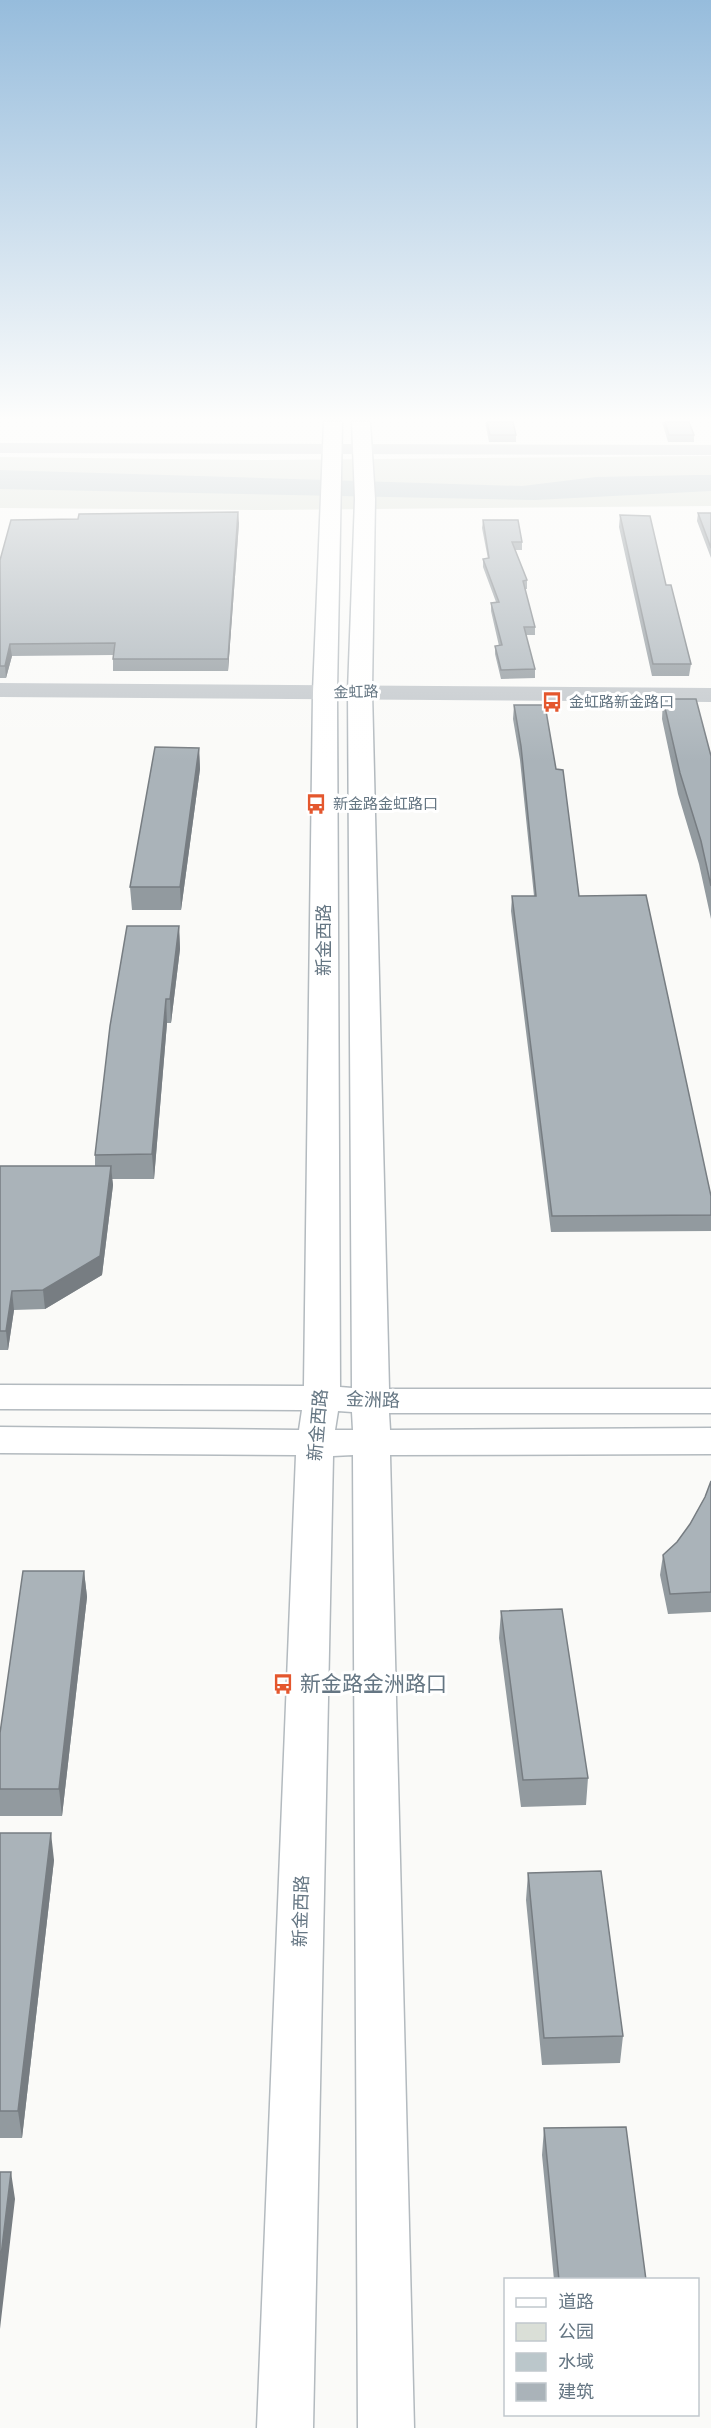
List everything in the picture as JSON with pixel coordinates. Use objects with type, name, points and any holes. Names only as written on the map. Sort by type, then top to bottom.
[{"type":"main road","name":"新金西路","points":[[285,2428],[315,1443],[322,1398],[325,692],[329,535]]},
{"type":"main road","points":[[364,535],[360,691],[386,2428]]},
{"type":"main road","name":"金洲路","points":[[0,1397],[322,1398],[372,1421],[711,1441]]},
{"type":"main road","name":"金洲路","points":[[0,1440],[315,1443],[372,1421],[711,1401]]},
{"type":"street","name":"金虹路","points":[[0,690],[711,695]]},
{"type":"building","points":[[7,535],[236,535],[228,659],[113,659],[115,643],[10,644],[5,666],[0,666],[0,560]]},
{"type":"building","points":[[485,535],[521,535],[522,542],[512,542],[527,580],[523,581],[535,627],[524,627],[535,669],[501,670],[495,646],[502,645],[491,603],[499,602],[483,559],[489,558]]},
{"type":"building","points":[[624,535],[654,535],[666,585],[671,585],[691,664],[653,664]]},
{"type":"building","points":[[706,535],[711,535],[711,548]]},
{"type":"building","points":[[663,699],[696,699],[711,756],[711,886],[701,841],[680,773]]},
{"type":"building","points":[[514,705],[545,705],[556,769],[563,770],[579,896],[646,895],[711,1196],[711,1215],[552,1216],[512,896],[536,896],[521,746]]},
{"type":"building","points":[[155,747],[199,748],[180,887],[130,887]]},
{"type":"building","points":[[127,926],[179,926],[170,999],[166,999],[152,1154],[95,1155],[110,1026]]},
{"type":"building","points":[[0,1166],[111,1166],[100,1256],[43,1290],[12,1291],[6,1331],[0,1331]]},
{"type":"building","points":[[711,1481],[711,1592],[670,1594],[663,1555],[677,1542],[690,1524]]},
{"type":"building","points":[[23,1571],[84,1571],[59,1789],[0,1789],[0,1733]]},
{"type":"building","points":[[562,1609],[588,1778],[523,1780],[501,1611]]},
{"type":"building","points":[[0,1833],[51,1833],[18,2111],[0,2111]]},
{"type":"building","points":[[601,1871],[623,2036],[544,2038],[528,1873]]},
{"type":"building","points":[[626,2127],[646,2278],[559,2278],[544,2128]]},
{"type":"building","points":[[0,2172],[11,2172],[0,2264]]},
{"type":"place","name":"金虹路新金路口","points":[[552,702]]},
{"type":"place","name":"新金路金虹路口","points":[[316,804]]},
{"type":"place","name":"新金路金洲路口","points":[[283,1684]]}]
